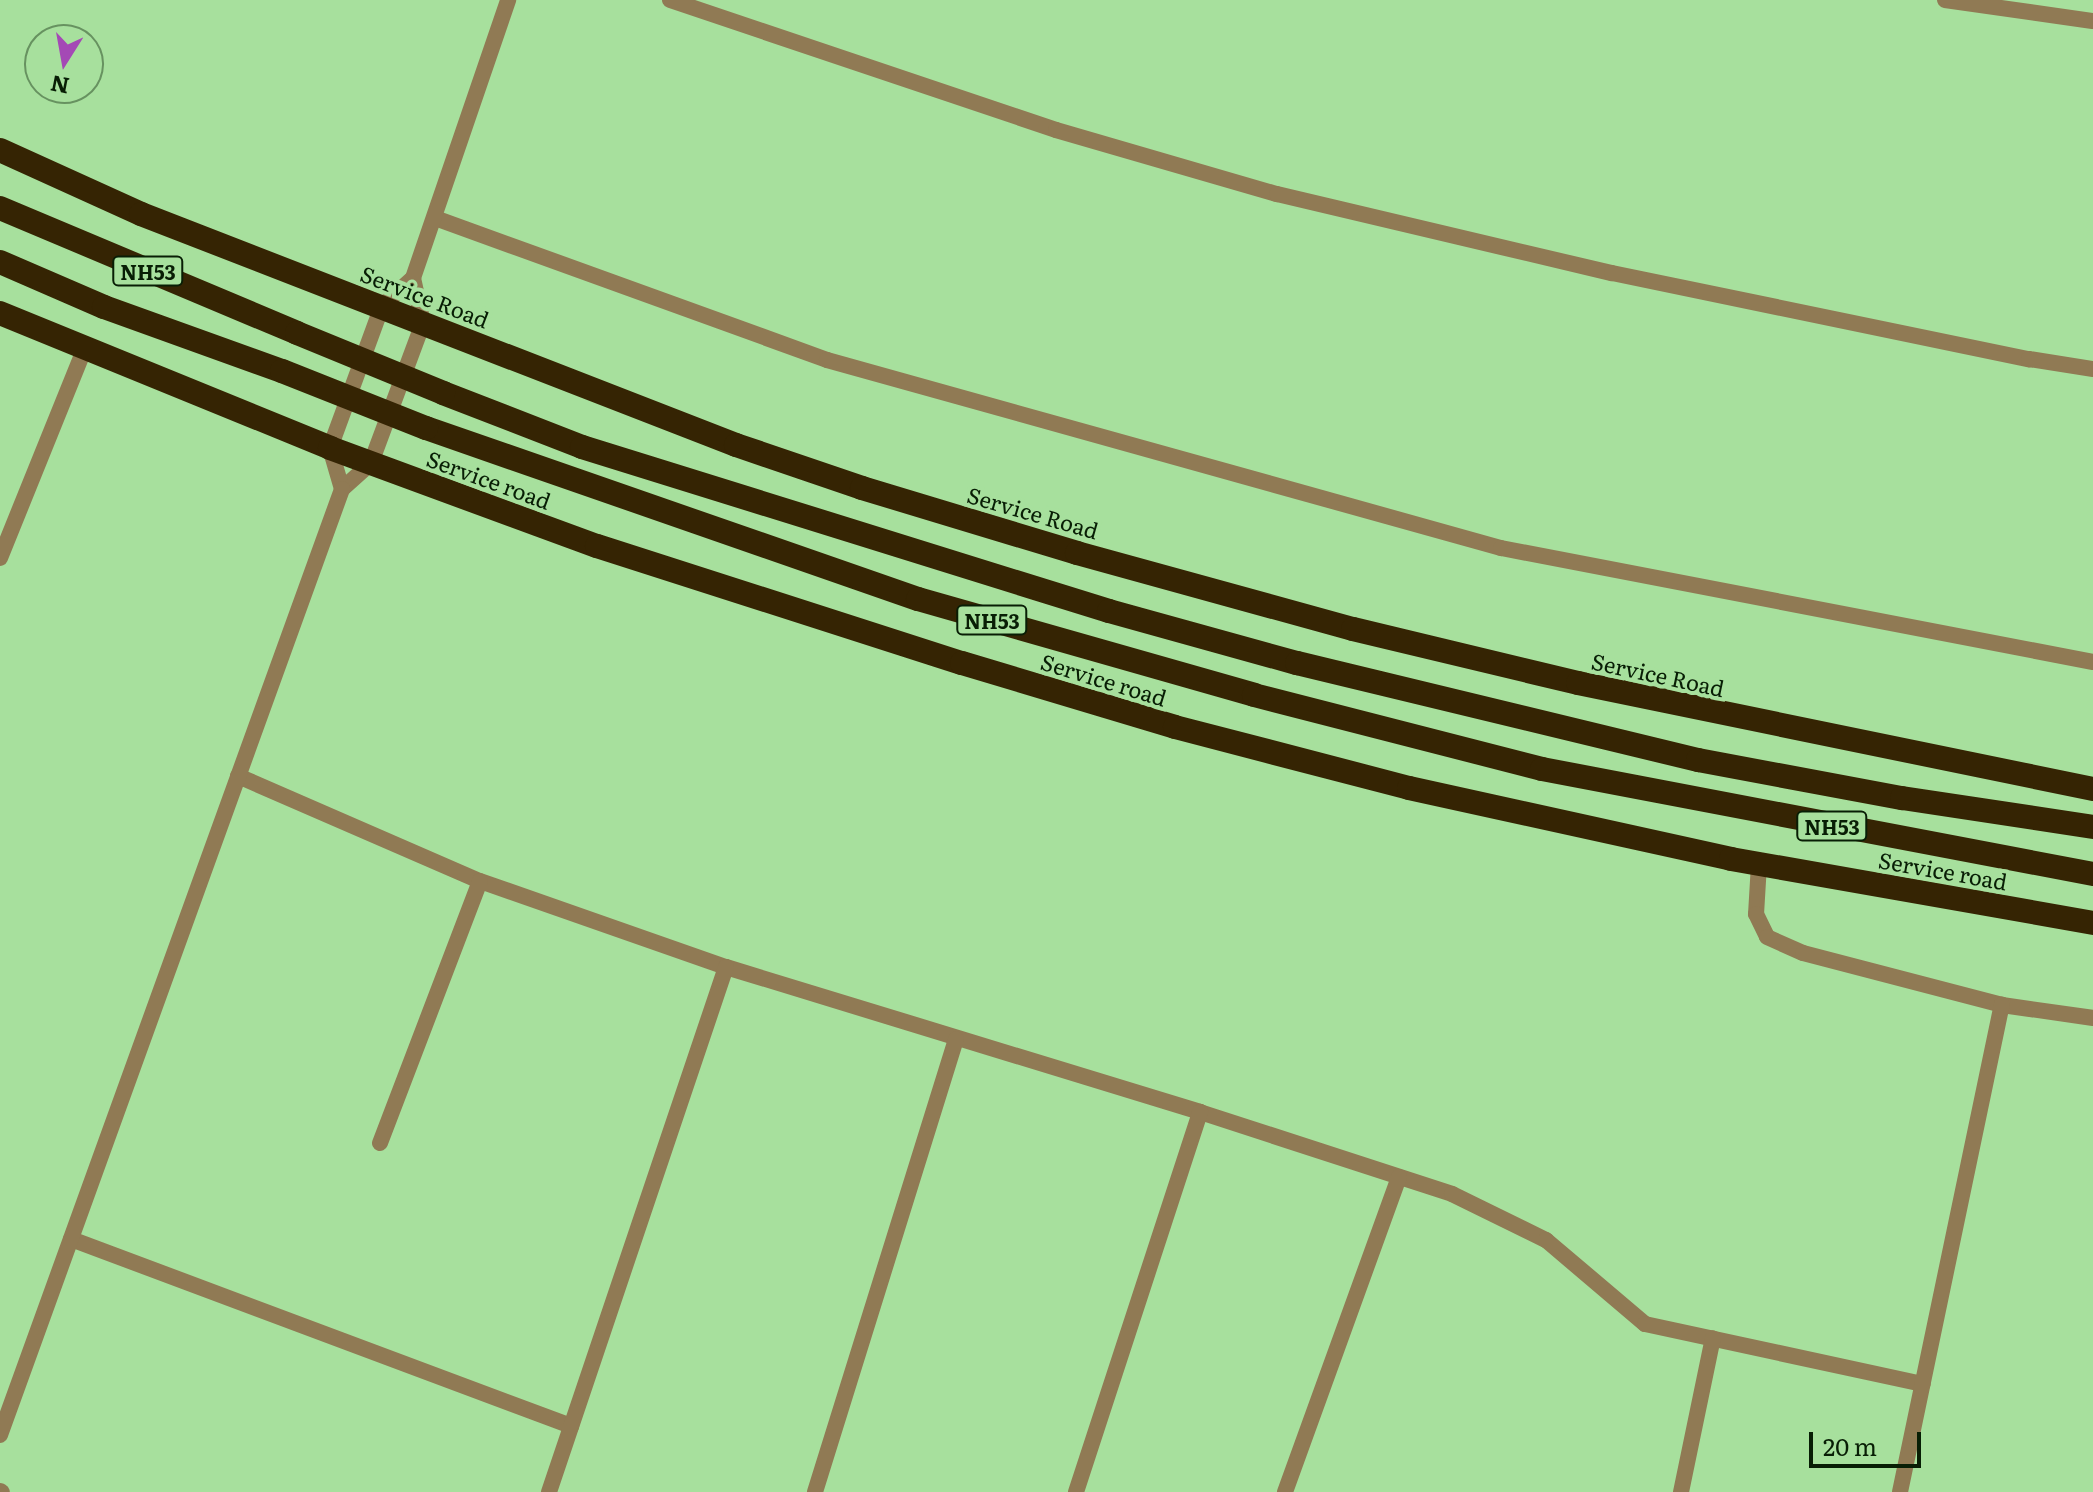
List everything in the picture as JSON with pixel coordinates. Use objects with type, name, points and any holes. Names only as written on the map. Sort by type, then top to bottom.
[{"type":"highway","name":"Service Road","points":[[0,150],[141,214],[736,445],[862,488],[1077,553],[1353,629],[1578,683],[2093,789]]},
{"type":"highway","name":"NH53","points":[[0,208],[443,393],[582,447],[1109,611],[1297,663],[1698,760],[1902,798],[2093,827]]},
{"type":"highway","name":"NH53","points":[[0,262],[104,307],[282,371],[426,428],[918,599],[1254,695],[1542,769],[2093,874]]},
{"type":"highway","name":"Service road","points":[[0,313],[84,350],[330,448],[597,546],[962,663],[1175,727],[1409,788],[1759,864],[2093,923]]},
{"type":"street","points":[[342,489],[330,448],[382,306],[413,278],[508,0]]},
{"type":"street","points":[[670,0],[1056,130],[1277,194],[1612,273],[2029,359],[2093,369]]},
{"type":"street","points":[[1945,0],[2012,5],[2093,21]]},
{"type":"street","points":[[435,218],[827,360],[1501,548],[2093,662]]},
{"type":"street","points":[[0,1435],[342,489],[371,463],[423,323],[413,278]]},
{"type":"street","points":[[0,558],[84,350]]},
{"type":"street","points":[[238,776],[480,881],[726,967],[1200,1112],[1452,1194],[1546,1240],[1645,1324],[1923,1384]]},
{"type":"street","points":[[1759,864],[1756,914],[1767,937],[1803,953],[2002,1005],[2093,1018]]},
{"type":"street","points":[[380,1143],[480,881]]},
{"type":"street","points":[[549,1492],[726,967]]},
{"type":"street","points":[[1900,1492],[2002,1005]]},
{"type":"street","points":[[815,1492],[956,1039]]},
{"type":"street","points":[[1076,1492],[1200,1112]]},
{"type":"street","points":[[1285,1492],[1399,1177]]},
{"type":"street","points":[[71,1239],[571,1426]]},
{"type":"street","points":[[1681,1492],[1713,1338]]}]
